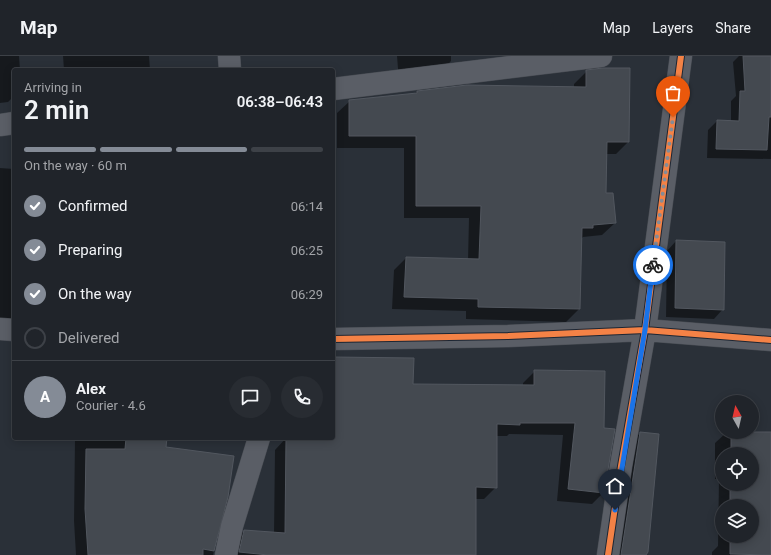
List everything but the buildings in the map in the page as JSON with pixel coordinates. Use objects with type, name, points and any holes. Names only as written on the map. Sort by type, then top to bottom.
[{"type":"street","points":[[229,56],[230,68]]},
{"type":"street","points":[[335,89],[601,56]]},
{"type":"street","points":[[608,555],[621,466],[645,330],[680,56]]},
{"type":"street","points":[[0,125],[12,123]]},
{"type":"street","points":[[0,329],[12,330]]},
{"type":"street","points":[[335,339],[508,336],[645,330],[771,340]]},
{"type":"street","points":[[226,555],[232,526],[258,440]]},
{"type":"cycle path","points":[[608,555],[621,466],[645,330],[681,56]]},
{"type":"cycle path","points":[[335,339],[508,336],[645,330],[771,340]]},
{"type":"way so far","points":[[653,265],[673,117]]},
{"type":"route","points":[[615,510],[621,466],[645,330],[653,265]]}]
